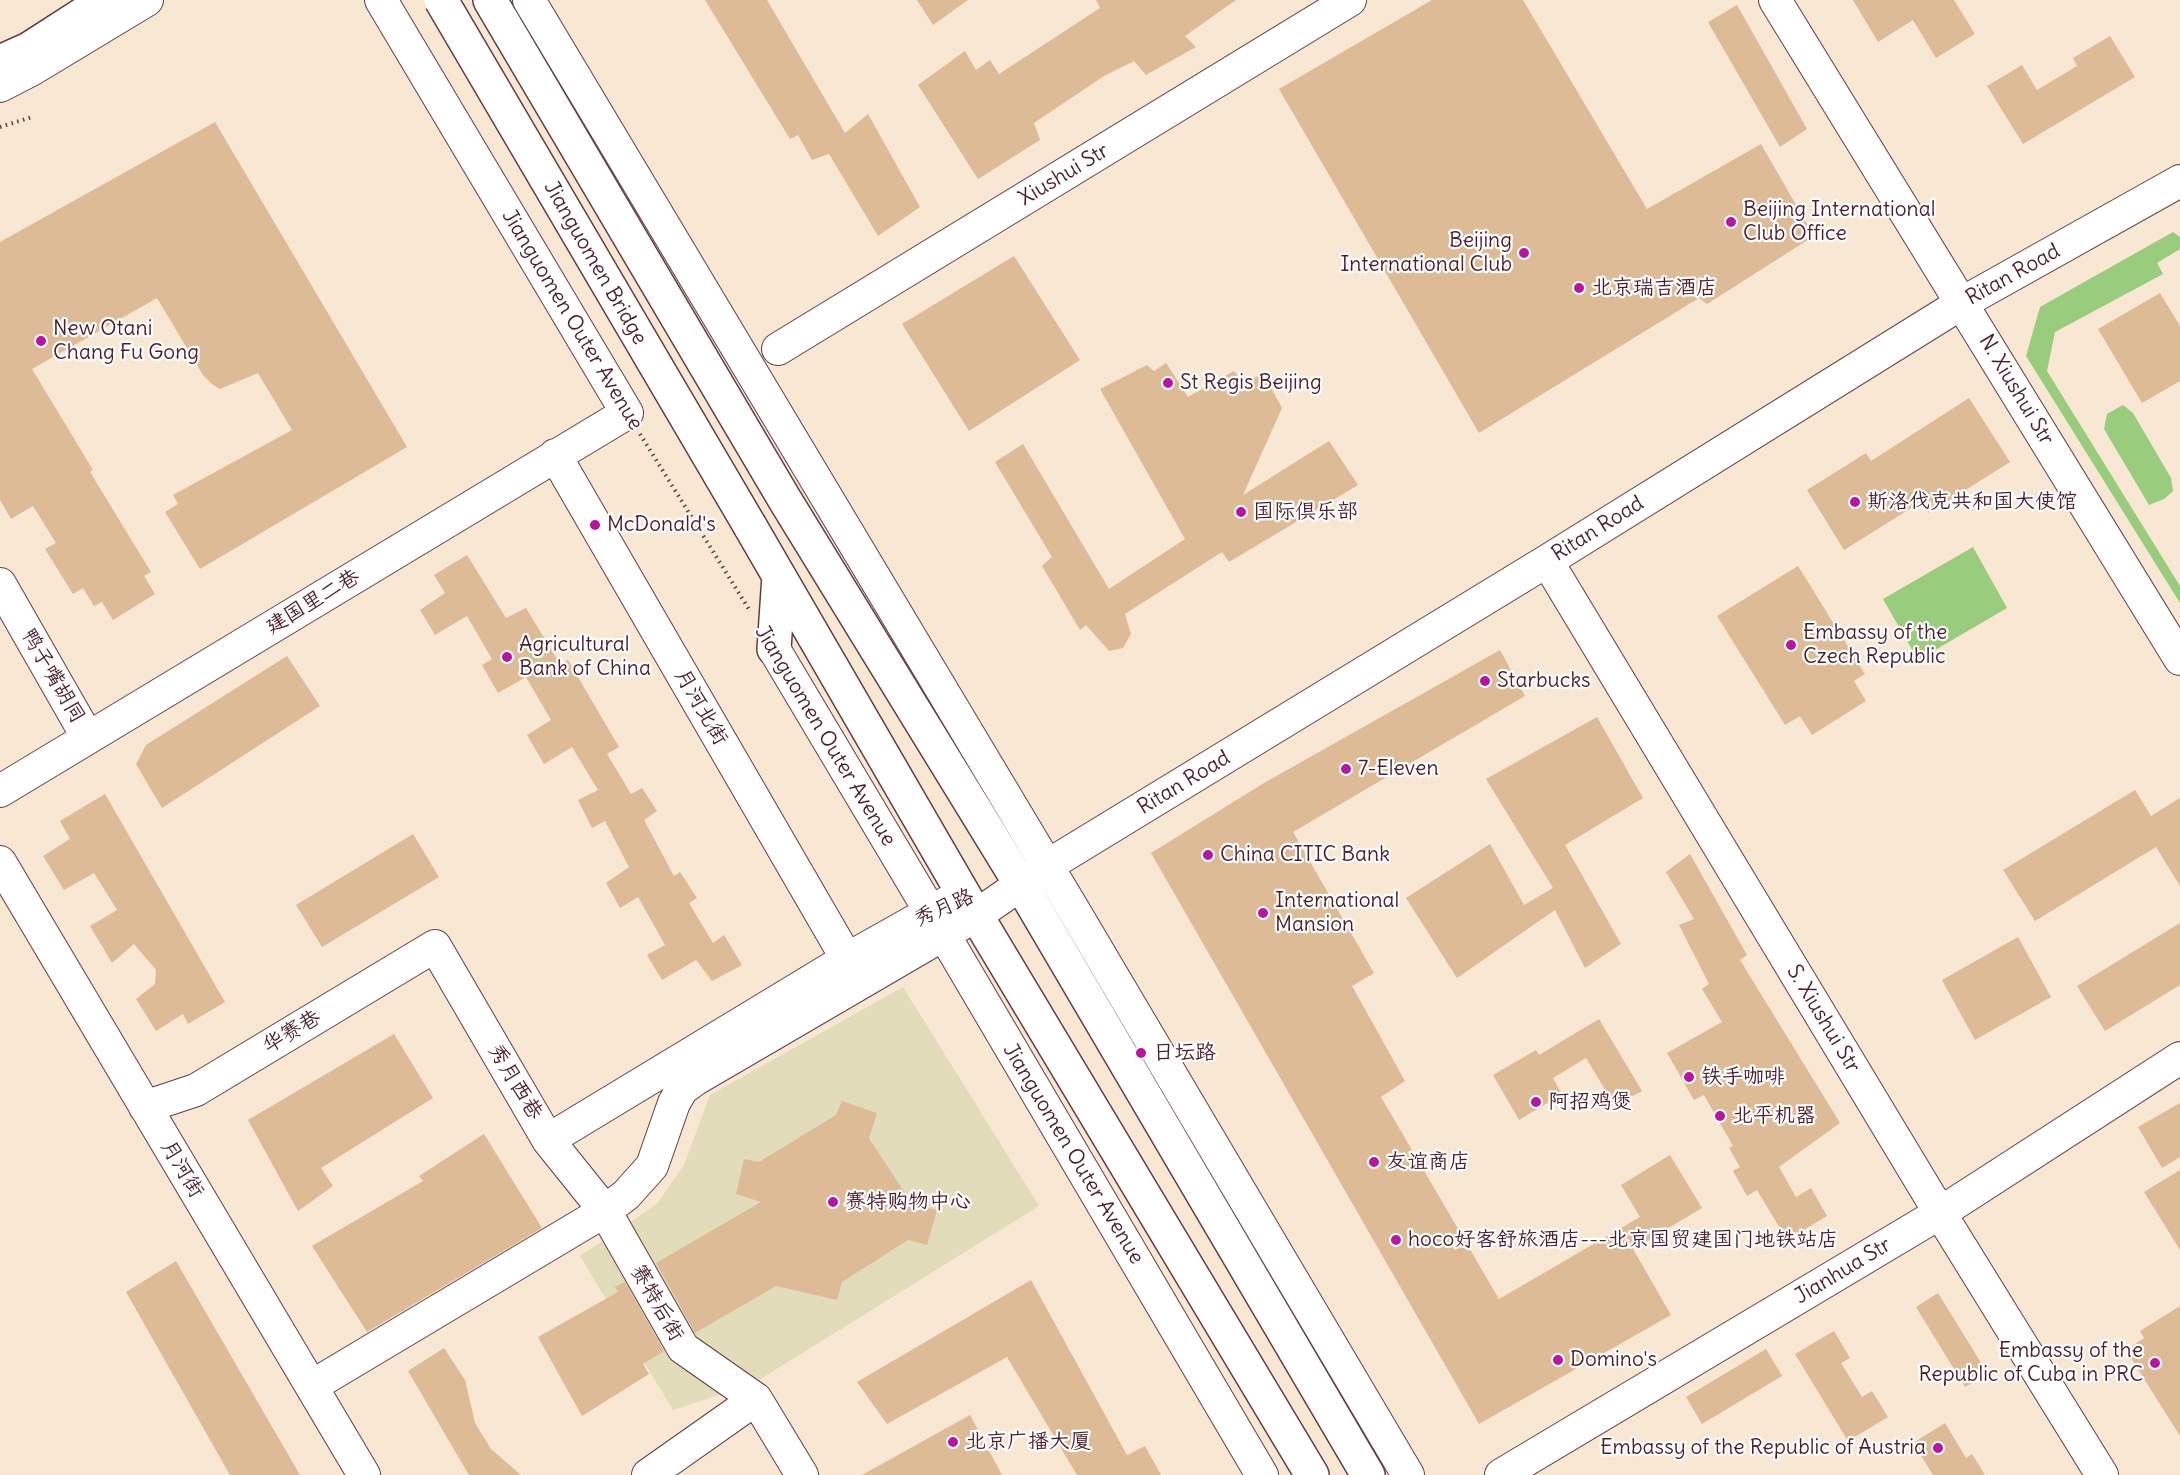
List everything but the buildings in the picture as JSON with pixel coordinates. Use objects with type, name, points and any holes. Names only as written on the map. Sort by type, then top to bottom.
[{"type":"highway","points":[[0,62],[14,58],[16,41],[68,0]]},
{"type":"highway","points":[[16,41],[105,0]]},
{"type":"highway","name":"Jianguomen Bridge","points":[[441,0],[750,526]]},
{"type":"highway","name":"Jianguomen Bridge","points":[[490,0],[785,500],[1034,874]]},
{"type":"highway","name":"Jianguomen Outer Avenue","points":[[750,526],[971,905],[1312,1475]]},
{"type":"highway","points":[[774,649],[779,576]]},
{"type":"highway","points":[[1034,874],[1368,1475]]},
{"type":"street","points":[[0,86],[31,70],[147,0]]},
{"type":"street","name":"Jianguomen Outer Avenue","points":[[381,0],[627,413]]},
{"type":"street","points":[[529,0],[1034,874],[1408,1475]]},
{"type":"street","name":"Xiushui Str","points":[[778,349],[1350,0]]},
{"type":"street","name":"N. Xiushui Str","points":[[1775,0],[2180,659]]},
{"type":"street","name":"Ritan Road","points":[[1034,874],[1547,561],[1962,303],[2180,181]]},
{"type":"street","name":"建国里二巷","points":[[0,791],[627,413]]},
{"type":"street","name":"月河北街","points":[[555,455],[847,958]]},
{"type":"street","name":"S. Xiushui Str","points":[[1547,561],[1940,1213],[2102,1475]]},
{"type":"street","name":"鸭子嘴胡同","points":[[0,584],[88,738]]},
{"type":"street","name":"Jianguomen Outer Avenue","points":[[774,649],[1262,1475]]},
{"type":"street","name":"月河街","points":[[0,862],[364,1475]]},
{"type":"street","name":"秀月路","points":[[548,1140],[682,1073],[937,922],[1034,874]]},
{"type":"street","name":"秀月路","points":[[682,1073],[847,958],[937,922]]},
{"type":"street","name":"华赛巷","points":[[145,1107],[196,1090],[435,946]]},
{"type":"street","name":"秀月西巷","points":[[435,946],[548,1140],[604,1211]]},
{"type":"street","name":"Jianhua Str","points":[[1501,1475],[1940,1213],[2180,1058]]},
{"type":"street","points":[[312,1386],[604,1211],[626,1195],[652,1166],[674,1103],[682,1089],[682,1073]]},
{"type":"street","name":"赛特后街","points":[[604,1211],[683,1348],[756,1399]]},
{"type":"street","points":[[648,1475],[756,1399],[802,1475]]},
{"type":"path","points":[[0,127],[32,117]]},
{"type":"path","name":"Jianguomen Outer Avenue","points":[[627,413],[774,649]]},
{"type":"shaded area","points":[[903,987],[1039,1206],[754,1383],[673,1410],[580,1256],[657,1204],[684,1165],[710,1095]]},
{"type":"green space","points":[[2173,232],[2180,237],[2180,249],[2157,263],[2163,274],[2055,332],[2047,371],[2180,586],[2180,603],[2026,356],[2040,307]]},
{"type":"green space","points":[[2123,405],[2133,413],[2171,478],[2173,491],[2164,499],[2149,505],[2104,429],[2107,414]]},
{"type":"green space","points":[[1973,547],[2007,608],[1918,660],[1883,599]]},
{"type":"place","name":"Beijing International Club Office","points":[[1731,222]]},
{"type":"place","name":"Beijing International Club","points":[[1524,253]]},
{"type":"place","name":"北京瑞吉酒店","points":[[1579,288]]},
{"type":"place","name":"New Otani Chang Fu Gong","points":[[41,341]]},
{"type":"place","name":"St Regis Beijing","points":[[1168,383]]},
{"type":"place","name":"斯洛伐克共和国大使馆","points":[[1855,502]]},
{"type":"place","name":"国际俱乐部","points":[[1241,512]]},
{"type":"place","name":"McDonald's","points":[[595,525]]},
{"type":"place","name":"Embassy of the Czech Republic","points":[[1791,645]]},
{"type":"place","name":"Agricultural Bank of China","points":[[507,657]]},
{"type":"place","name":"Starbucks","points":[[1485,681]]},
{"type":"place","name":"7-Eleven","points":[[1346,769]]},
{"type":"place","name":"China CITIC Bank","points":[[1208,855]]},
{"type":"place","name":"International Mansion","points":[[1263,913]]},
{"type":"place","name":"日坛路","points":[[1141,1053]]},
{"type":"place","name":"铁手咖啡","points":[[1689,1077]]},
{"type":"place","name":"阿招鸡煲","points":[[1536,1102]]},
{"type":"place","name":"北平机器","points":[[1720,1116]]},
{"type":"place","name":"友谊商店","points":[[1374,1162]]},
{"type":"place","name":"赛特购物中心","points":[[833,1202]]},
{"type":"place","name":"hoco好客舒旅酒店---北京国贸建国门地铁站店","points":[[1396,1240]]},
{"type":"place","name":"Domino's","points":[[1558,1360]]},
{"type":"place","name":"Embassy of the Republic of Cuba in PRC","points":[[2155,1363]]},
{"type":"place","name":"北京广播大厦","points":[[953,1442]]},
{"type":"place","name":"Embassy of the Republic of Austria","points":[[1938,1448]]}]
